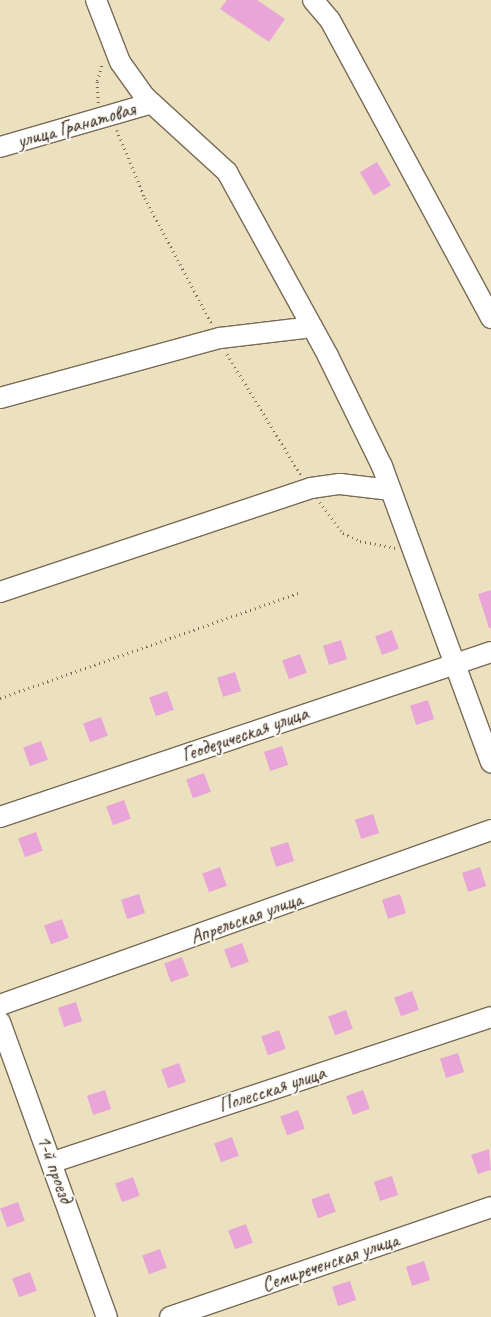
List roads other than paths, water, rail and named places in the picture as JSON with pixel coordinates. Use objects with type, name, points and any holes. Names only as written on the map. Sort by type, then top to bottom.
[{"type":"street","points":[[96,0],[120,62],[152,103],[227,172],[312,327],[362,424],[391,490],[491,763]]},
{"type":"street","points":[[313,0],[330,20],[491,318]]},
{"type":"street","name":"улица Гранатовая","points":[[0,147],[152,103]]},
{"type":"street","points":[[0,398],[220,338],[312,327]]},
{"type":"street","points":[[0,592],[310,488],[340,484],[391,490]]},
{"type":"street","name":"Геодезическая улица","points":[[0,817],[491,652]]},
{"type":"street","name":"Апрельская улица","points":[[0,1005],[491,830]]},
{"type":"street","name":"Полесская улица","points":[[53,1162],[491,1017]]},
{"type":"street","name":"1-й проезд","points":[[0,1022],[53,1162],[108,1317]]},
{"type":"street","name":"Семиреченская улица","points":[[170,1317],[491,1208]]}]
